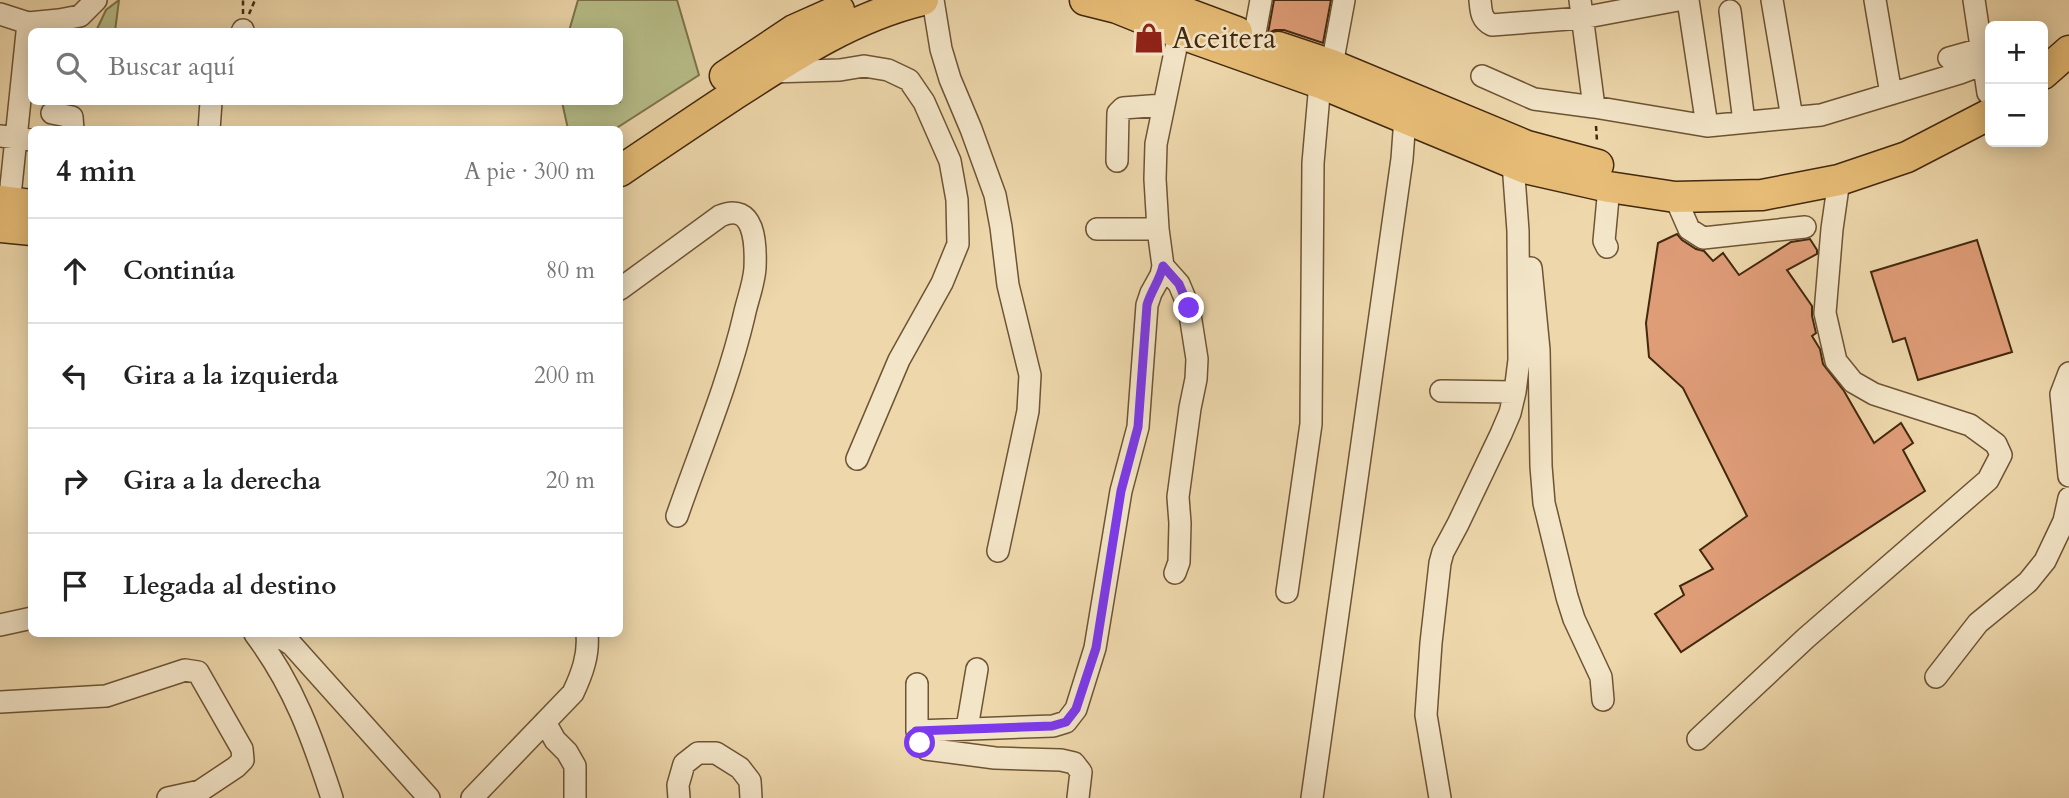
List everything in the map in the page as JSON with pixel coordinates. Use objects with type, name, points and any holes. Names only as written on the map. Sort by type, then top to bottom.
[{"type":"highway","points":[[623,146],[794,30],[816,9],[862,0]]},
{"type":"highway","points":[[623,169],[818,41],[861,21],[923,0]]},
{"type":"highway","points":[[1085,0],[1117,8],[1179,33],[1326,74],[1604,176],[1675,197],[1762,195],[1839,180],[1907,157],[1985,84]]},
{"type":"highway","points":[[1151,0],[1254,38],[1405,118],[1519,165],[1604,176],[1761,175],[1831,161],[1898,139],[1985,83]]},
{"type":"highway","points":[[2048,45],[2069,28]]},
{"type":"highway","points":[[2048,70],[2069,51]]},
{"type":"street","points":[[0,13],[28,23],[59,20],[80,16],[96,0]]},
{"type":"street","points":[[933,0],[941,49],[950,79],[995,195],[1008,285],[1030,375],[1028,411],[998,551]]},
{"type":"street","points":[[1254,38],[1261,0]]},
{"type":"street","points":[[1287,592],[1311,424],[1313,163],[1326,74],[1344,0]]},
{"type":"street","points":[[1480,0],[1482,15],[1486,22],[1492,25],[1581,9],[1678,0]]},
{"type":"street","points":[[1688,0],[1707,126]]},
{"type":"street","points":[[1772,0],[1792,117]]},
{"type":"street","points":[[1875,0],[1891,94]]},
{"type":"street","points":[[1974,0],[1985,69]]},
{"type":"street","points":[[1581,9],[1594,107]]},
{"type":"street","points":[[1730,11],[1744,122]]},
{"type":"street","points":[[13,216],[16,138],[28,23]]},
{"type":"street","points":[[916,731],[1052,726],[1066,722],[1076,709],[1096,648],[1121,491],[1138,427],[1147,305],[1163,266],[1155,179],[1156,144],[1179,33]]},
{"type":"street","points":[[1949,58],[1985,81]]},
{"type":"street","points":[[768,72],[840,70],[864,66],[888,70],[899,75],[909,80],[924,102],[950,161],[957,200],[958,244],[942,283],[899,360],[857,459]]},
{"type":"street","points":[[1482,76],[1534,99],[1707,126],[1821,115],[1891,94],[1985,82]]},
{"type":"street","points":[[209,126],[211,105]]},
{"type":"street","points":[[1117,161],[1118,113],[1123,108],[1163,105]]},
{"type":"street","points":[[52,113],[72,117],[73,126]]},
{"type":"street","points":[[1312,798],[1402,159],[1405,118]]},
{"type":"street","points":[[1440,798],[1426,715],[1440,564],[1443,552],[1501,434],[1515,392],[1519,360],[1519,165]]},
{"type":"street","points":[[1519,165],[1539,350],[1544,503],[1567,597],[1601,677],[1603,700]]},
{"type":"street","points":[[1604,176],[1604,241],[1607,247]]},
{"type":"street","points":[[1698,739],[1806,638],[1988,480],[2001,454],[1996,444],[1970,425],[1874,394],[1853,382],[1836,361],[1825,313],[1839,180]]},
{"type":"street","points":[[1675,197],[1689,229],[1703,239],[1805,227]]},
{"type":"street","points":[[623,287],[730,211],[740,213],[751,227],[755,270],[738,340],[677,516]]},
{"type":"street","points":[[1097,229],[1158,229]]},
{"type":"street","points":[[1163,266],[1179,284],[1189,308],[1197,359],[1178,497],[1180,549],[1175,573]]},
{"type":"street","points":[[2069,373],[2061,394],[2069,476]]},
{"type":"street","points":[[1441,391],[1515,392]]},
{"type":"street","points":[[1936,677],[1978,623],[2028,582],[2045,561],[2064,521],[2069,498]]},
{"type":"street","points":[[0,625],[28,619]]},
{"type":"street","points":[[258,637],[297,701],[332,798]]},
{"type":"street","points":[[280,637],[292,645],[429,798]]},
{"type":"street","points":[[472,798],[573,693],[586,657],[587,637]]},
{"type":"street","points":[[967,728],[977,669]]},
{"type":"street","points":[[0,702],[106,696],[186,670],[198,672],[242,750],[243,760],[200,791],[168,798]]},
{"type":"street","points":[[917,684],[916,731],[920,743],[926,749],[995,758],[1061,760],[1074,763],[1081,772],[1078,798]]},
{"type":"street","points":[[545,722],[575,766],[575,798]]},
{"type":"street","points":[[679,798],[678,786],[684,764],[698,753],[716,753],[740,768],[750,782],[751,798]]},
{"type":"path","points":[[1594,107],[1604,176]]},
{"type":"green space","points":[[119,0],[115,28],[97,28],[106,10]]},
{"type":"green space","points":[[578,0],[677,0],[699,75],[620,126],[567,126],[563,105],[623,105],[623,28],[570,28]]},
{"type":"building","points":[[1274,0],[1331,0],[1323,43],[1284,30],[1268,33]]},
{"type":"building","points":[[1677,234],[1696,249],[1704,251],[1713,261],[1723,253],[1739,275],[1791,242],[1810,239],[1817,254],[1787,270],[1812,306],[1816,333],[1812,336],[1820,349],[1823,364],[1844,391],[1874,443],[1901,423],[1913,443],[1903,450],[1925,491],[1681,652],[1655,614],[1684,595],[1680,586],[1713,569],[1700,550],[1747,516],[1683,388],[1649,357],[1646,323],[1658,243]]},
{"type":"building","points":[[1977,240],[2012,352],[1918,380],[1905,338],[1893,342],[1871,272]]},
{"type":"place","name":"Aceitera","points":[[1149,38]]},
{"type":"route","points":[[920,743],[916,731],[1052,726],[1066,722],[1076,709],[1096,648],[1121,491],[1138,427],[1147,305],[1163,266],[1179,284],[1189,308]]}]
